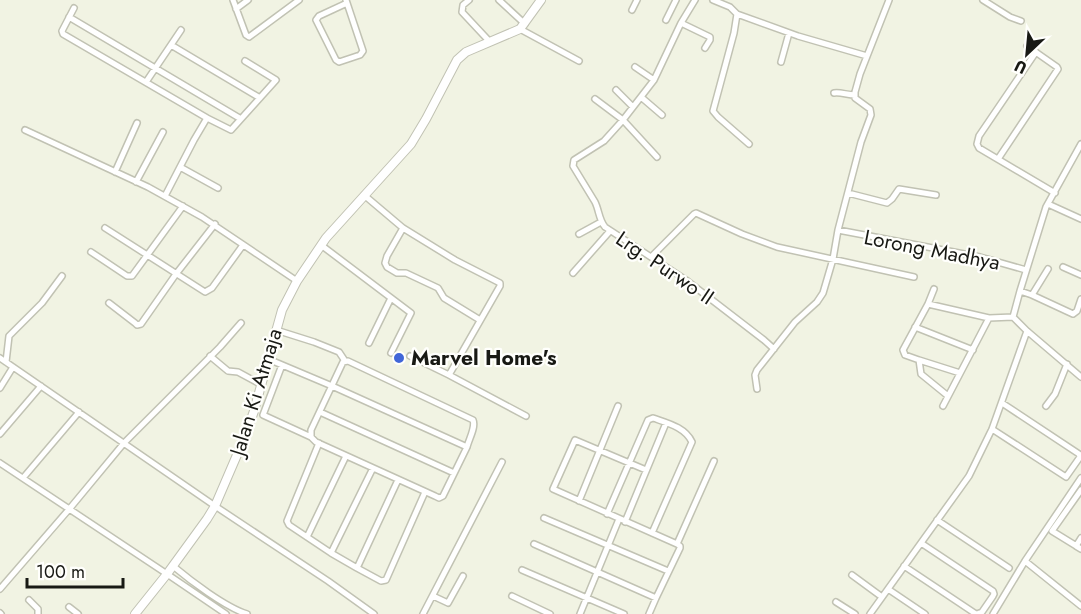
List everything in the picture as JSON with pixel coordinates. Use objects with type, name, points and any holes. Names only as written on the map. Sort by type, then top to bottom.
[{"type":"street","points":[[233,0],[246,35],[249,37],[299,0]]},
{"type":"street","points":[[236,9],[248,0]]},
{"type":"street","points":[[469,0],[463,5],[462,12],[490,42]]},
{"type":"street","points":[[499,0],[522,27],[579,61]]},
{"type":"street","points":[[522,27],[541,0]]},
{"type":"street","points":[[632,10],[638,0]]},
{"type":"street","points":[[666,20],[676,0]]},
{"type":"street","name":"Lrg. Purwo II","points":[[695,0],[681,23],[654,80],[604,141],[573,162],[573,166],[595,202],[601,222],[610,231],[686,280],[774,349]]},
{"type":"street","points":[[713,0],[730,7],[736,14],[789,33],[867,56]]},
{"type":"street","points":[[855,96],[860,74],[889,0]]},
{"type":"street","points":[[983,0],[1010,17],[1021,21]]},
{"type":"street","points":[[347,2],[363,51],[360,55],[339,62],[316,20],[319,16],[347,2]]},
{"type":"street","points":[[74,8],[62,31],[63,34],[231,130],[276,80],[245,61]]},
{"type":"street","points":[[736,14],[734,33],[713,111],[748,144]]},
{"type":"street","points":[[69,17],[241,119]]},
{"type":"street","points":[[681,23],[711,37],[705,48]]},
{"type":"street","name":"Jalan Ki Atmaja","points":[[135,614],[170,570],[214,506],[246,434],[282,310],[297,281],[335,227],[411,144],[457,60],[466,52],[522,27]]},
{"type":"street","points":[[146,82],[181,30]]},
{"type":"street","points":[[782,62],[789,33]]},
{"type":"street","points":[[171,45],[260,98]]},
{"type":"street","points":[[998,159],[1058,69],[1027,46]]},
{"type":"street","points":[[1036,52],[977,141],[979,148],[1055,193]]},
{"type":"street","points":[[635,67],[654,80]]},
{"type":"street","points":[[616,90],[633,107]]},
{"type":"street","points":[[757,389],[755,375],[795,322],[824,293],[861,142],[871,115],[870,109],[855,96],[834,93]]},
{"type":"street","points":[[641,97],[662,115]]},
{"type":"street","points":[[596,99],[623,120],[657,157]]},
{"type":"street","points":[[165,196],[207,118]]},
{"type":"street","points":[[115,172],[137,123]]},
{"type":"street","points":[[25,130],[165,196],[215,224],[297,281]]},
{"type":"street","points":[[136,182],[163,132]]},
{"type":"street","points":[[1013,317],[1048,204],[1081,144]]},
{"type":"street","points":[[180,167],[218,188]]},
{"type":"street","points":[[848,192],[887,203],[899,189],[936,195]]},
{"type":"street","points":[[364,195],[403,228],[455,260],[499,281],[500,286],[449,375]]},
{"type":"street","points":[[1048,204],[1081,219]]},
{"type":"street","points":[[91,252],[131,277],[183,206]]},
{"type":"street","points":[[651,257],[696,213],[777,247],[915,277]]},
{"type":"street","points":[[579,234],[601,222]]},
{"type":"street","points":[[108,303],[135,324],[141,324],[215,224]]},
{"type":"street","points":[[105,228],[200,290],[207,292],[243,245]]},
{"type":"street","points":[[403,228],[387,256],[385,262],[387,267],[438,288],[443,298],[480,320]]},
{"type":"street","name":"Lorong Madhya","points":[[838,230],[980,257],[1026,270]]},
{"type":"street","points":[[573,273],[610,231]]},
{"type":"street","points":[[321,245],[411,313],[391,353]]},
{"type":"street","points":[[1063,267],[1081,274]]},
{"type":"street","points":[[1032,295],[1048,269]]},
{"type":"street","points":[[6,362],[9,336],[42,303],[62,276]]},
{"type":"street","points":[[934,289],[903,353],[960,373]]},
{"type":"street","points":[[1020,291],[1073,314],[1077,311],[1081,299]]},
{"type":"street","points":[[369,343],[391,298]]},
{"type":"street","points":[[928,304],[989,318],[1013,317],[1081,377]]},
{"type":"street","points":[[943,406],[989,318]]},
{"type":"street","points":[[0,589],[124,443],[241,323]]},
{"type":"street","points":[[915,327],[973,350]]},
{"type":"street","points":[[276,330],[339,352],[345,361],[473,420],[474,427],[466,447],[441,498],[346,456],[263,415],[282,365]]},
{"type":"street","points":[[871,614],[969,476],[992,429],[1027,331]]},
{"type":"street","points":[[210,356],[228,370],[238,372],[262,385]]},
{"type":"street","points":[[410,356],[526,416]]},
{"type":"street","points":[[0,358],[374,614]]},
{"type":"street","points":[[268,359],[466,447]]},
{"type":"street","points":[[919,360],[921,374],[948,396]]},
{"type":"street","points":[[311,437],[311,430],[345,361]]},
{"type":"street","points":[[1046,406],[1055,394],[1067,364]]},
{"type":"street","points":[[0,388],[13,367]]},
{"type":"street","points":[[0,434],[41,386]]},
{"type":"street","points":[[992,429],[1066,477],[1080,457],[1079,454],[1002,403]]},
{"type":"street","points":[[579,501],[618,406]]},
{"type":"street","points":[[24,477],[79,412]]},
{"type":"street","points":[[320,412],[454,473]]},
{"type":"street","points":[[607,514],[650,418],[666,423],[686,433],[692,442],[652,533]]},
{"type":"street","points":[[580,614],[608,546],[646,470],[666,423]]},
{"type":"street","points":[[646,470],[575,440],[553,489],[680,547],[649,614]]},
{"type":"street","points":[[319,443],[287,519],[289,525],[331,553],[381,581],[386,580],[425,492]]},
{"type":"street","points":[[307,537],[346,456]]},
{"type":"street","points":[[676,544],[714,461]]},
{"type":"street","points":[[423,614],[502,462]]},
{"type":"street","points":[[1,467],[24,477],[170,570],[247,614]]},
{"type":"street","points":[[331,553],[373,468]]},
{"type":"street","points":[[993,614],[1025,561],[1081,478]]},
{"type":"street","points":[[357,568],[398,480]]},
{"type":"street","points":[[1079,548],[1053,531],[1081,490]]},
{"type":"street","points":[[544,518],[668,571]]},
{"type":"street","points":[[937,520],[1009,568]]},
{"type":"street","points":[[1079,548],[1076,546],[1081,538]]},
{"type":"street","points":[[904,566],[976,614],[982,612],[993,596],[993,591],[921,543]]},
{"type":"street","points":[[534,544],[656,598]]},
{"type":"street","points":[[1025,561],[1081,606]]},
{"type":"street","points":[[170,570],[226,614]]},
{"type":"street","points":[[522,570],[624,614]]},
{"type":"street","points":[[852,575],[882,597]]},
{"type":"street","points":[[433,596],[448,603],[463,576]]},
{"type":"street","points":[[888,589],[925,614]]},
{"type":"street","points":[[512,596],[540,612],[550,614]]},
{"type":"street","points":[[29,600],[38,609],[38,614]]},
{"type":"street","points":[[836,602],[855,614]]},
{"type":"street","points":[[69,607],[78,614]]},
{"type":"place","name":"Marvel Home's","points":[[399,358]]}]
